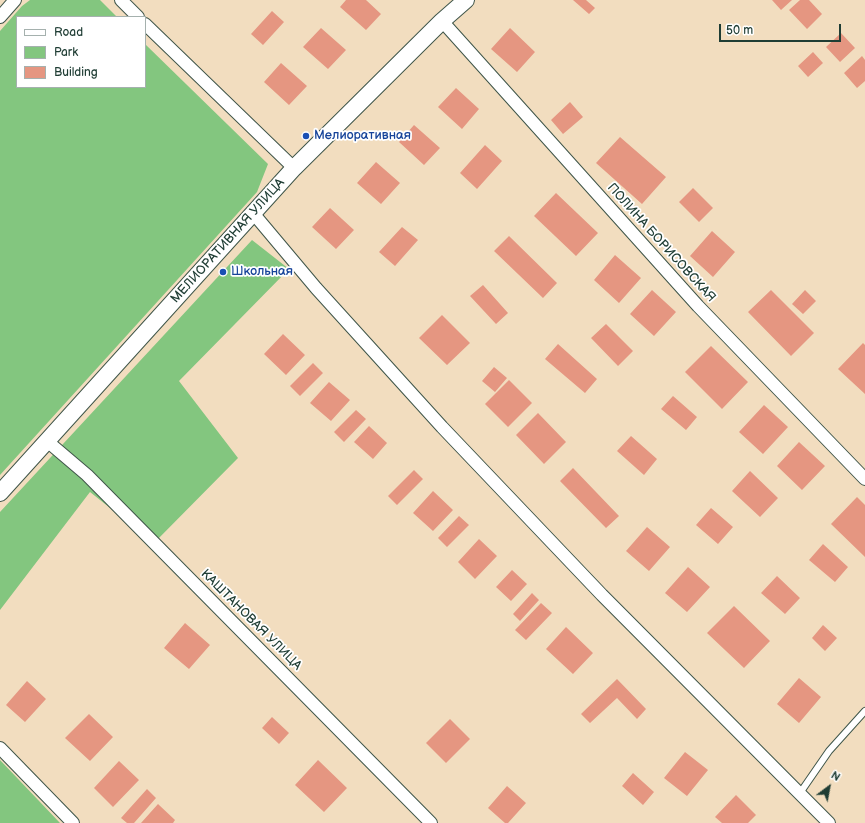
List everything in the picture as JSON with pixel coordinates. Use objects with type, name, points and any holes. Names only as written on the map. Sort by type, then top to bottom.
[{"type":"street","points":[[0,17],[15,0]]},
{"type":"street","points":[[121,0],[137,16]]},
{"type":"street","name":"МЕЛИОРАТИВНАЯ УЛИЦА","points":[[0,493],[294,168],[442,21],[466,0]]},
{"type":"street","name":"ПОЛИНА БОРИСОВСКАЯ","points":[[442,21],[698,306],[865,479]]},
{"type":"street","points":[[146,25],[294,168]]},
{"type":"street","points":[[253,213],[316,288],[442,427],[602,595],[829,823]]},
{"type":"street","name":"КАШТАНОВАЯ УЛИЦА","points":[[47,441],[87,475],[431,823]]},
{"type":"street","points":[[0,748],[72,823]]},
{"type":"lane","points":[[800,793],[829,750],[865,711]]},
{"type":"green space","points":[[30,0],[100,0],[116,16],[16,16],[16,88],[146,88],[146,45],[268,164],[257,192],[0,475],[0,31],[22,6]]},
{"type":"green space","points":[[252,240],[289,269],[179,381],[238,458],[154,543],[90,492],[0,610],[0,512]]},
{"type":"green space","points":[[0,760],[60,823],[0,823]]},
{"type":"building","points":[[346,0],[366,0],[381,14],[366,30],[340,7]]},
{"type":"building","points":[[573,0],[586,0],[595,8],[589,14]]},
{"type":"building","points":[[772,0],[792,0],[781,10]]},
{"type":"building","points":[[800,0],[809,0],[822,14],[807,29],[789,10]]},
{"type":"building","points":[[272,11],[284,22],[263,45],[251,34]]},
{"type":"building","points":[[321,28],[346,50],[328,69],[303,47]]},
{"type":"building","points":[[510,28],[535,52],[517,72],[491,49]]},
{"type":"building","points":[[841,33],[855,48],[840,62],[826,47]]},
{"type":"building","points":[[813,52],[823,63],[808,77],[798,66]]},
{"type":"building","points":[[862,56],[865,60],[865,81],[857,88],[844,73]]},
{"type":"building","points":[[281,63],[307,86],[289,105],[264,82]]},
{"type":"building","points":[[456,88],[479,109],[462,129],[438,107]]},
{"type":"building","points":[[570,102],[583,117],[563,134],[551,120]]},
{"type":"building","points":[[414,125],[440,148],[424,165],[399,142]]},
{"type":"building","points":[[620,137],[666,177],[642,204],[596,163]]},
{"type":"building","points":[[485,145],[502,161],[477,189],[460,173]]},
{"type":"building","points":[[376,162],[400,183],[381,204],[357,183]]},
{"type":"building","points":[[693,188],[713,208],[699,222],[679,202]]},
{"type":"building","points":[[556,193],[598,233],[576,256],[534,216]]},
{"type":"building","points":[[330,208],[354,230],[336,249],[312,227]]},
{"type":"building","points":[[402,227],[418,240],[395,266],[379,252]]},
{"type":"building","points":[[712,231],[735,252],[713,277],[690,256]]},
{"type":"building","points":[[509,236],[557,283],[543,298],[494,251]]},
{"type":"building","points":[[615,255],[641,278],[619,303],[594,280]]},
{"type":"building","points":[[483,285],[508,313],[496,324],[470,296]]},
{"type":"building","points":[[652,290],[676,312],[654,336],[630,314]]},
{"type":"building","points":[[771,290],[814,333],[791,356],[748,312]]},
{"type":"building","points":[[805,290],[816,301],[803,314],[792,304]]},
{"type":"building","points":[[442,315],[470,343],[447,365],[419,338]]},
{"type":"building","points":[[606,324],[633,351],[618,366],[591,338]]},
{"type":"building","points":[[283,334],[305,355],[286,375],[264,354]]},
{"type":"building","points":[[863,343],[865,345],[865,394],[838,369]]},
{"type":"building","points":[[558,344],[597,379],[585,393],[545,359]]},
{"type":"building","points":[[711,346],[748,382],[722,409],[685,372]]},
{"type":"building","points":[[313,363],[323,373],[300,396],[290,386]]},
{"type":"building","points":[[494,367],[507,378],[495,392],[482,381]]},
{"type":"building","points":[[509,380],[532,403],[508,427],[485,404]]},
{"type":"building","points":[[329,382],[350,400],[331,421],[310,403]]},
{"type":"building","points":[[673,396],[697,417],[686,430],[661,409]]},
{"type":"building","points":[[764,405],[788,427],[763,454],[739,432]]},
{"type":"building","points":[[356,410],[366,419],[344,442],[334,432]]},
{"type":"building","points":[[538,413],[566,442],[544,464],[516,435]]},
{"type":"building","points":[[369,426],[387,443],[373,459],[354,442]]},
{"type":"building","points":[[631,436],[657,459],[644,475],[617,451]]},
{"type":"building","points":[[799,442],[825,466],[802,490],[777,466]]},
{"type":"building","points":[[573,468],[619,516],[606,528],[560,481]]},
{"type":"building","points":[[414,470],[423,479],[397,505],[388,496]]},
{"type":"building","points":[[750,471],[778,498],[760,517],[732,491]]},
{"type":"building","points":[[433,491],[453,510],[433,531],[413,513]]},
{"type":"building","points":[[857,497],[865,505],[865,557],[831,524]]},
{"type":"building","points":[[711,508],[733,527],[718,544],[696,525]]},
{"type":"building","points":[[459,516],[469,525],[447,547],[438,538]]},
{"type":"building","points":[[647,527],[670,547],[649,571],[626,551]]},
{"type":"building","points":[[479,539],[497,556],[475,579],[458,562]]},
{"type":"building","points":[[823,544],[848,567],[835,582],[809,560]]},
{"type":"building","points":[[688,567],[710,587],[687,612],[665,593]]},
{"type":"building","points":[[512,570],[527,584],[511,601],[496,587]]},
{"type":"building","points":[[777,576],[800,598],[785,614],[761,593]]},
{"type":"building","points":[[532,593],[539,600],[520,621],[513,614]]},
{"type":"building","points":[[541,603],[552,613],[526,640],[515,630]]},
{"type":"building","points":[[734,606],[770,641],[744,668],[707,633]]},
{"type":"building","points":[[185,623],[210,645],[189,669],[164,648]]},
{"type":"building","points":[[823,625],[837,638],[825,651],[812,638]]},
{"type":"building","points":[[566,627],[593,653],[573,674],[546,649]]},
{"type":"building","points":[[799,678],[821,697],[799,723],[777,704]]},
{"type":"building","points":[[617,679],[646,709],[637,719],[617,698],[590,723],[581,714]]},
{"type":"building","points":[[27,681],[46,699],[25,722],[6,705]]},
{"type":"building","points":[[89,714],[113,737],[90,761],[65,738]]},
{"type":"building","points":[[272,717],[289,733],[279,744],[262,728]]},
{"type":"building","points":[[450,719],[470,739],[446,763],[426,743]]},
{"type":"building","points":[[685,752],[708,770],[687,796],[664,778]]},
{"type":"building","points":[[318,760],[347,788],[324,812],[295,785]]},
{"type":"building","points":[[119,761],[139,780],[113,807],[94,788]]},
{"type":"building","points":[[633,773],[654,792],[643,805],[622,786]]},
{"type":"building","points":[[507,786],[526,803],[508,823],[505,823],[488,808]]},
{"type":"building","points":[[147,789],[156,798],[134,823],[127,823],[121,818]]},
{"type":"building","points":[[736,795],[756,815],[748,823],[722,823],[715,817]]},
{"type":"building","points":[[158,804],[175,820],[173,823],[141,823]]},
{"type":"place","name":"Мелиоративная","points":[[306,136]]},
{"type":"place","name":"Школьная","points":[[223,272]]}]
